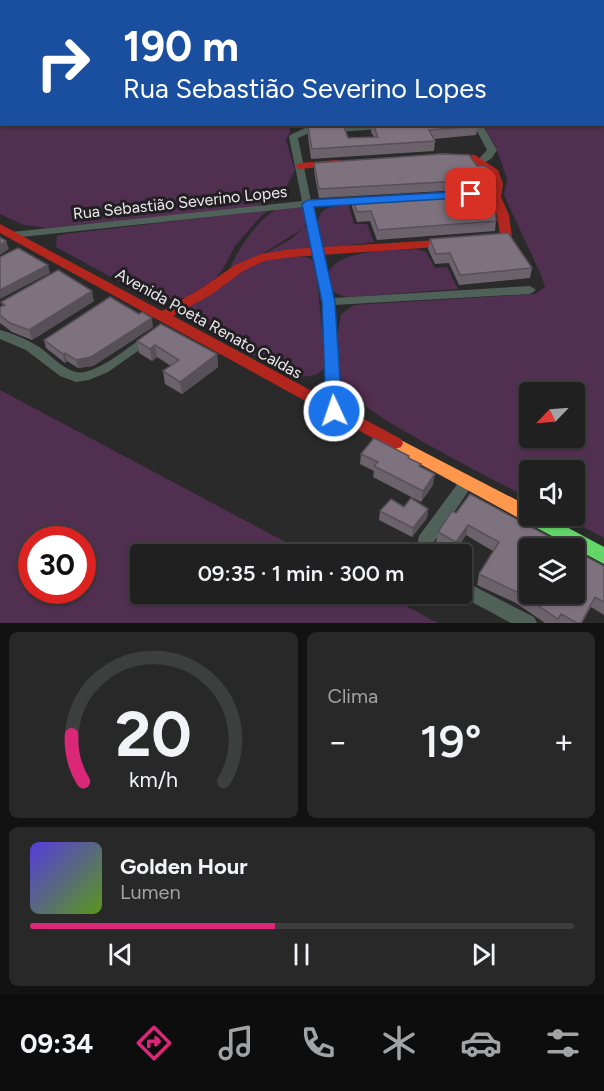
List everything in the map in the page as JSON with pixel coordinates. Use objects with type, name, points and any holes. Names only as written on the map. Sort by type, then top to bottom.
[{"type":"street","points":[[201,0],[209,0]]},
{"type":"street","points":[[334,411],[328,302],[293,136],[298,132],[382,126]]},
{"type":"street","points":[[478,126],[492,150],[489,156],[481,162]]},
{"type":"street","points":[[0,334],[38,344],[70,375],[78,378],[89,376],[164,325],[207,291],[252,262],[292,253],[318,253],[506,237],[503,215],[489,193],[498,184],[496,176],[481,162],[463,155],[428,157]]},
{"type":"street","points":[[300,166],[346,163]]},
{"type":"street","name":"Rua Sebastião Severino Lopes","points":[[6,232],[308,204],[378,200]]},
{"type":"street","name":"Avenida Poeta Renato Caldas","points":[[6,232],[25,248],[115,295],[164,325],[334,411],[519,510]]},
{"type":"street","points":[[328,302],[530,290]]},
{"type":"street","points":[[427,544],[466,483]]},
{"type":"street","name":"Avenida Poeta Renato Caldas","points":[[548,526],[604,556]]},
{"type":"street","points":[[472,593],[528,623]]},
{"type":"shaded area","points":[[0,126],[290,126],[286,140],[295,170],[279,196],[250,208],[48,228],[24,225],[0,214]]},
{"type":"shaded area","points":[[484,126],[604,126],[604,538],[582,526],[585,526],[585,460],[519,460],[519,493],[430,446],[374,412],[354,398],[344,387],[338,370],[338,332],[341,314],[354,305],[535,294],[545,287],[504,195],[507,179],[496,147]]},
{"type":"shaded area","points":[[348,204],[354,224],[367,224],[374,242],[326,248],[320,244],[318,234],[320,214],[330,207]]},
{"type":"shaded area","points":[[300,206],[308,216],[304,228],[308,226],[315,250],[264,254],[291,239],[302,229],[262,254],[230,268],[243,244],[263,220],[279,208]]},
{"type":"shaded area","points":[[270,210],[261,216],[235,246],[214,280],[186,298],[151,299],[56,247],[57,236],[65,234]]},
{"type":"shaded area","points":[[416,249],[426,252],[435,268],[447,267],[458,289],[348,297],[330,288],[328,281],[330,270],[338,262],[349,257],[378,251]]},
{"type":"shaded area","points":[[294,256],[307,257],[315,262],[326,367],[316,375],[301,377],[228,343],[177,311],[256,262]]},
{"type":"shaded area","points":[[0,390],[289,544],[130,544],[130,604],[402,604],[438,623],[0,623]]},
{"type":"building","points":[[344,126],[348,138],[378,137],[374,126],[478,126],[429,130],[435,141],[312,149],[308,127]]},
{"type":"building","points":[[442,154],[469,155],[477,166],[485,166],[488,169],[488,178],[319,189],[314,163]]},
{"type":"building","points":[[486,190],[493,203],[491,203],[495,210],[496,221],[378,230],[371,211],[357,212],[353,198]]},
{"type":"building","points":[[508,233],[532,268],[460,275],[450,253],[436,254],[430,239]]},
{"type":"building","points":[[0,237],[6,241],[0,245]]},
{"type":"building","points":[[18,248],[48,265],[0,290],[0,257]]},
{"type":"building","points":[[58,270],[92,291],[29,330],[10,323],[0,315],[0,307],[5,305],[1,302]]},
{"type":"building","points":[[110,297],[139,314],[142,312],[152,318],[91,357],[76,360],[63,354],[44,340]]},
{"type":"building","points":[[161,324],[217,354],[180,382],[163,371],[179,360],[155,345],[150,349],[137,341]]},
{"type":"building","points":[[374,438],[409,456],[408,458],[421,464],[419,466],[435,474],[423,491],[374,466],[378,462],[361,454]]},
{"type":"building","points":[[470,494],[519,520],[519,526],[529,526],[552,538],[519,538],[519,593],[479,574],[499,542],[468,525],[456,542],[438,532],[452,511],[456,513]]},
{"type":"building","points":[[411,498],[428,509],[413,528],[380,511],[391,499],[404,507]]},
{"type":"building","points":[[585,556],[604,566],[604,602],[595,597],[581,623],[561,614],[558,619],[536,604],[585,604]]},
{"type":"traffic: fast","points":[[548,526],[604,556]]},
{"type":"traffic: slow","points":[[395,443],[519,510]]},
{"type":"traffic: jam","points":[[439,156],[471,157],[494,172],[498,184],[495,197],[503,215],[506,237],[485,239]]},
{"type":"traffic: jam","points":[[300,166],[337,163]]},
{"type":"traffic: jam","points":[[0,228],[395,443]]},
{"type":"traffic: jam","points":[[163,316],[207,291],[239,268],[261,258],[292,253],[452,242]]},
{"type":"route","points":[[334,411],[328,302],[308,204],[471,194]]}]
